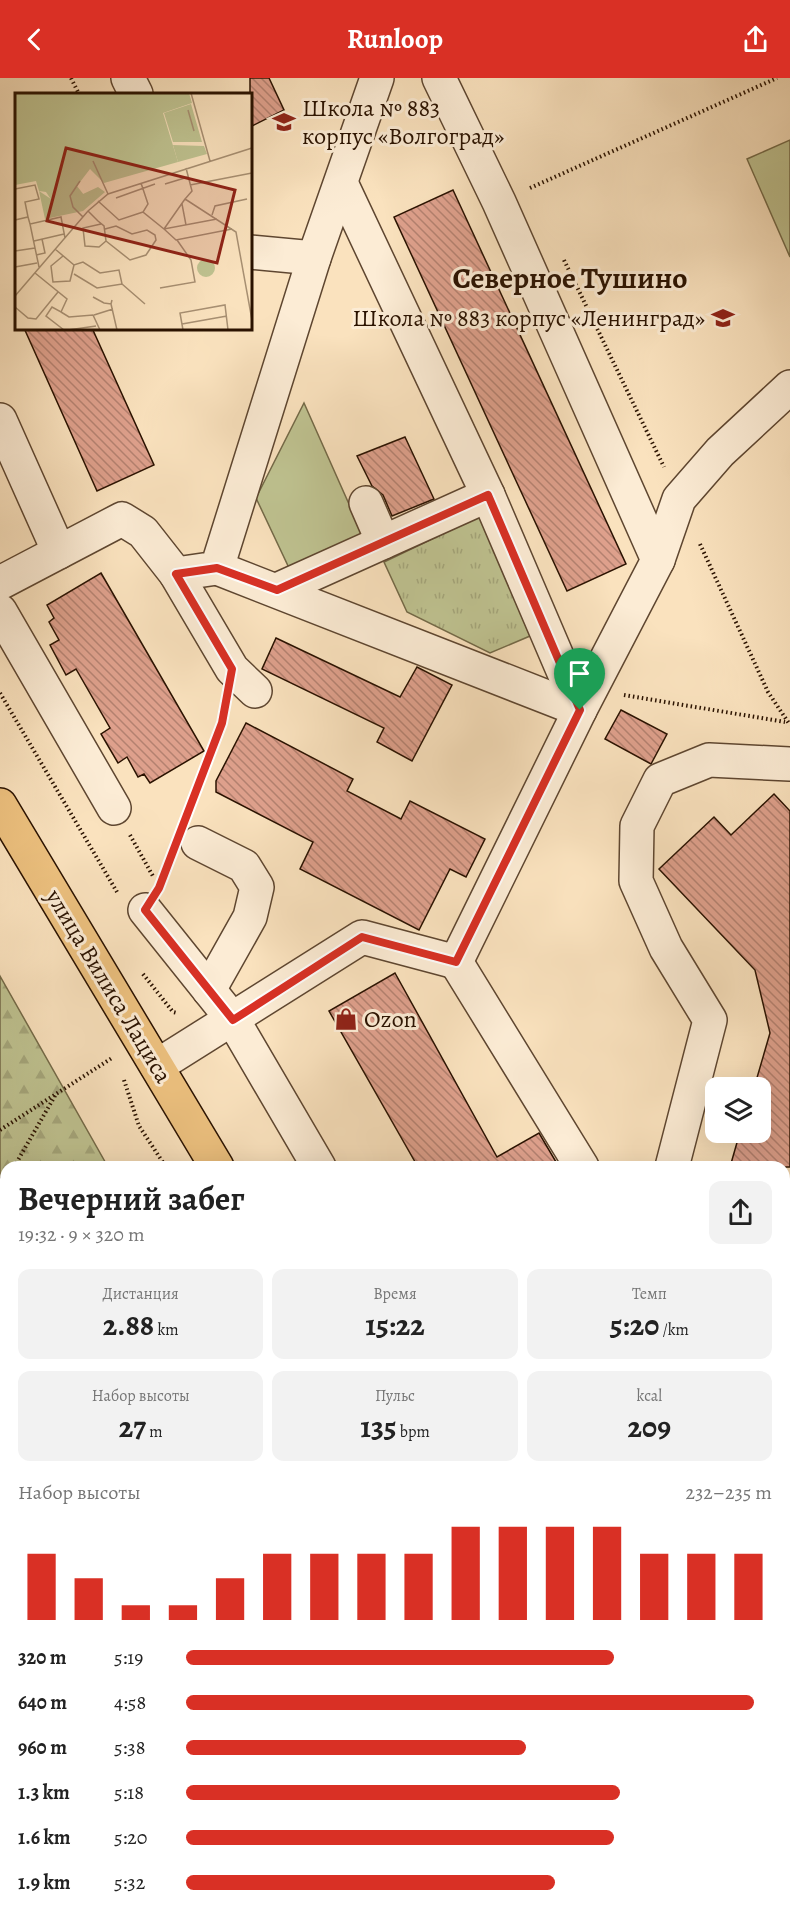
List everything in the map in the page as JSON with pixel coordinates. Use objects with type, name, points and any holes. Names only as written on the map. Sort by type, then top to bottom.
[{"type":"main road","name":"улица Вилиса Лациса","points":[[0,805],[213,1161]]},
{"type":"lane","points":[[128,78],[136,93]]},
{"type":"lane","points":[[217,568],[314,258],[376,78]]},
{"type":"lane","points":[[439,78],[499,202],[658,560]]},
{"type":"lane","points":[[341,183],[586,700]]},
{"type":"lane","points":[[252,252],[314,258]]},
{"type":"lane","points":[[456,962],[658,560],[679,499],[720,452],[790,387]]},
{"type":"lane","points":[[0,420],[59,552]]},
{"type":"lane","points":[[277,590],[488,495]]},
{"type":"lane","points":[[366,503],[383,542]]},
{"type":"lane","points":[[0,583],[122,519],[143,532],[176,574],[232,669],[255,692]]},
{"type":"lane","points":[[176,574],[217,568],[586,700]]},
{"type":"lane","points":[[0,611],[114,808]]},
{"type":"lane","points":[[674,1161],[710,1020],[666,948],[636,881],[637,826],[660,780],[709,760],[790,764]]},
{"type":"lane","points":[[184,840],[244,866],[257,887],[250,917],[209,990]]},
{"type":"lane","points":[[132,902],[233,1020],[315,1161]]},
{"type":"lane","points":[[157,1066],[362,937],[456,962],[578,1161]]},
{"type":"path","points":[[71,78],[78,93]]},
{"type":"path","points":[[534,197],[529,186],[777,78]]},
{"type":"path","points":[[560,251],[679,499],[768,692],[788,724]]},
{"type":"path","points":[[114,808],[159,888],[184,840],[222,723],[232,669]]},
{"type":"path","points":[[0,693],[132,902]]},
{"type":"path","points":[[586,700],[788,724]]},
{"type":"path","points":[[0,1130],[115,1056],[118,1065]]},
{"type":"path","points":[[122,1074],[139,1126],[162,1161]]},
{"type":"path","points":[[19,1161],[57,1094]]},
{"type":"green space","points":[[790,140],[790,257],[747,159]]},
{"type":"green space","points":[[304,403],[365,540],[290,570],[256,498]]},
{"type":"green space","points":[[480,516],[530,636],[490,653],[407,612],[384,562]]},
{"type":"green space","points":[[0,976],[105,1161],[0,1161]]},
{"type":"building","points":[[250,78],[269,78],[284,110],[252,126],[252,93],[250,93]]},
{"type":"building","points":[[453,190],[626,564],[567,591],[394,217]]},
{"type":"building","points":[[25,330],[93,330],[154,465],[97,491]]},
{"type":"building","points":[[405,437],[434,499],[392,516],[383,495],[372,486],[357,456]]},
{"type":"building","points":[[101,573],[204,751],[150,783],[144,774],[138,777],[127,757],[118,763],[101,734],[110,728],[76,669],[66,675],[50,645],[59,640],[49,622],[54,618],[47,605]]},
{"type":"building","points":[[276,638],[400,697],[417,667],[452,685],[412,761],[377,742],[384,728],[262,669]]},
{"type":"building","points":[[621,710],[667,734],[651,764],[605,739]]},
{"type":"building","points":[[246,723],[353,779],[347,791],[401,819],[410,801],[485,839],[466,877],[450,869],[419,930],[300,869],[313,842],[216,792],[216,781]]},
{"type":"building","points":[[774,794],[790,811],[790,1161],[732,1161],[737,1143],[771,1143],[771,1077],[757,1077],[770,1033],[755,970],[659,869],[714,817],[731,835]]},
{"type":"building","points":[[395,973],[497,1157],[539,1133],[555,1161],[415,1161],[329,1011]]},
{"type":"place","name":"Школа № 883 корпус «Волгоград»","points":[[284,122]]},
{"type":"place","name":"Школа № 883 корпус «Ленинград»","points":[[723,318]]},
{"type":"place","name":"Ozon","points":[[346,1019]]},
{"type":"district","name":"Северное Тушино","points":[[570,278]]},
{"type":"route","points":[[488,495],[580,710],[456,962],[362,937],[233,1020],[145,910],[159,888],[222,723],[232,669],[176,574],[217,568],[277,590],[488,495]]}]
